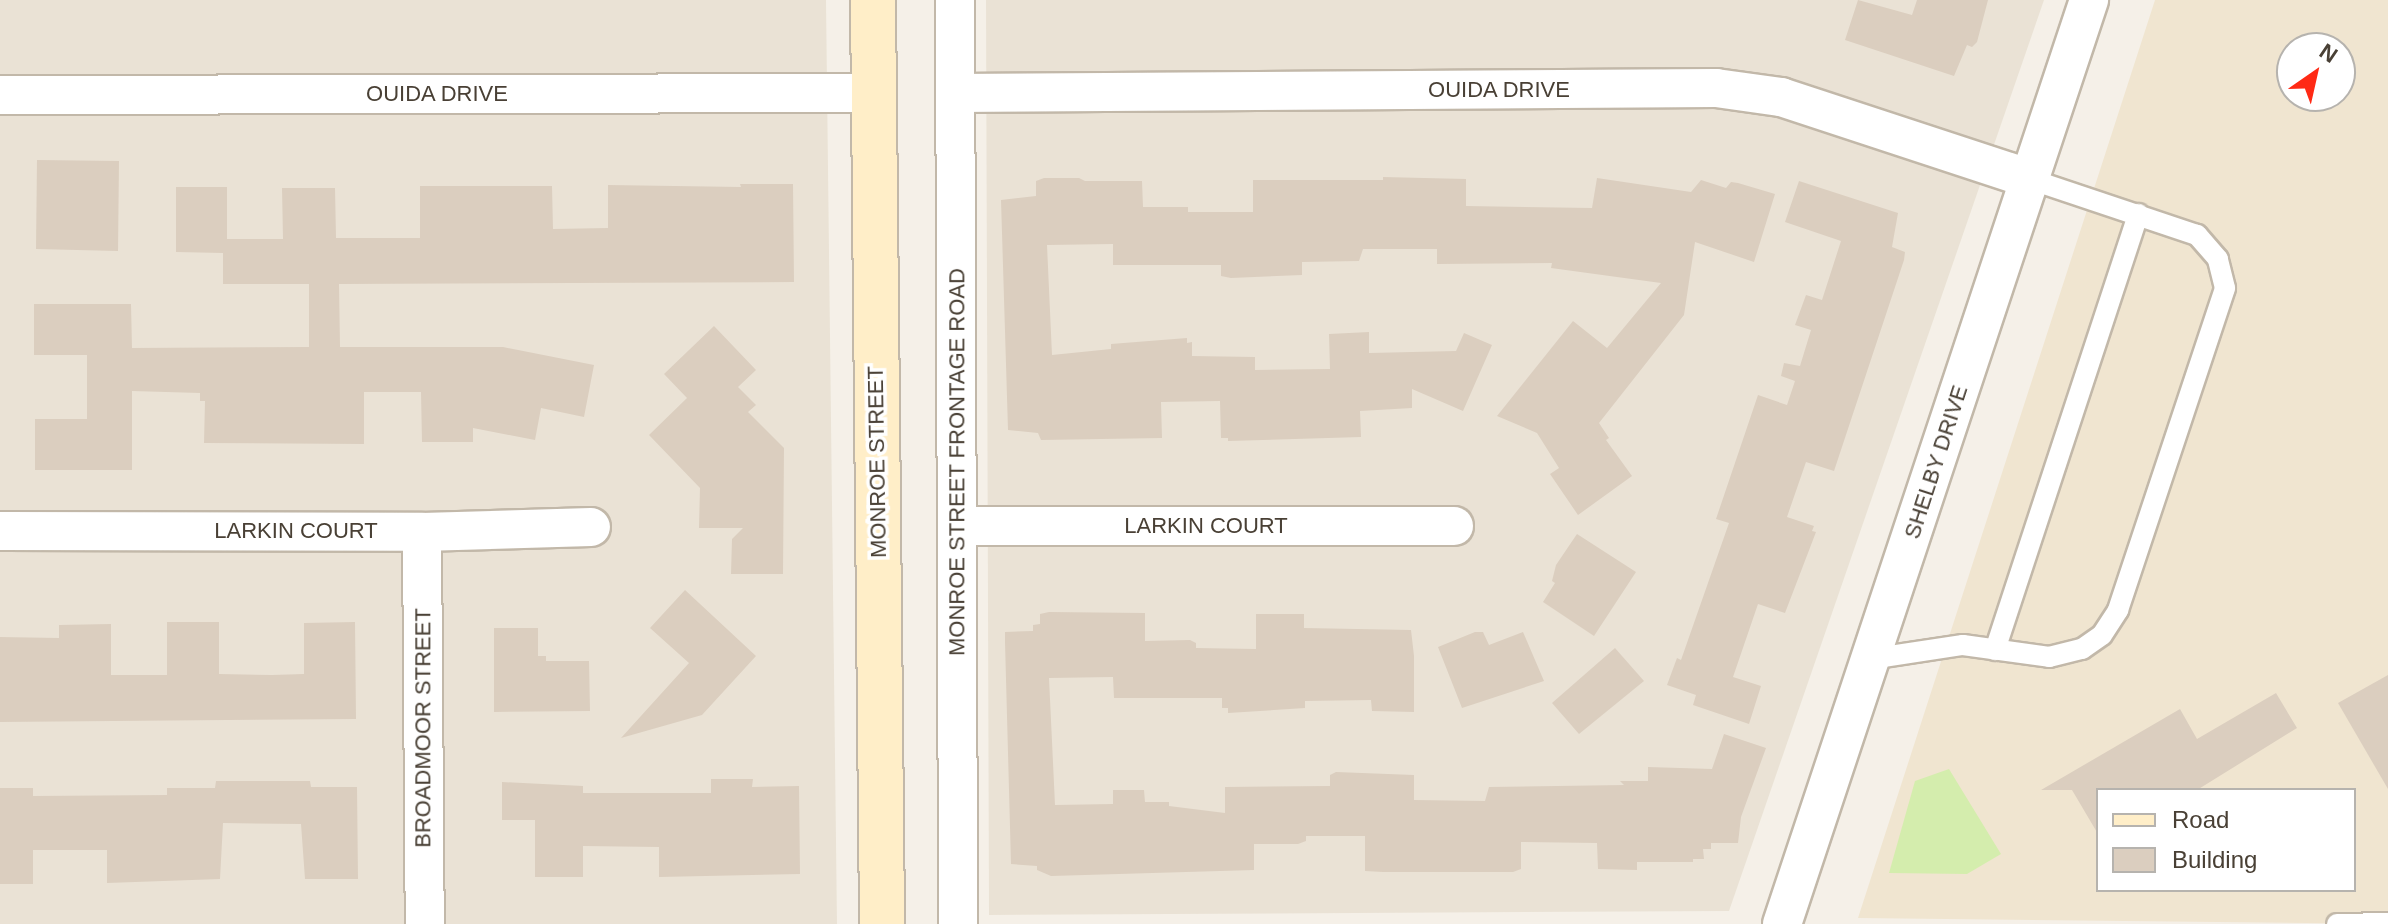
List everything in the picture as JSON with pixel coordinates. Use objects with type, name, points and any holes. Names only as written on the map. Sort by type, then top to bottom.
[{"type":"main road","name":"MONROE STREET","points":[[873,0],[882,924]]},
{"type":"street","name":"MONROE STREET FRONTAGE ROAD","points":[[955,0],[958,924]]},
{"type":"street","name":"SHELBY DRIVE","points":[[1782,924],[2089,0]]},
{"type":"street","name":"OUIDA DRIVE","points":[[955,93],[1716,88],[1781,97],[2030,179]]},
{"type":"street","name":"OUIDA DRIVE","points":[[0,95],[874,93]]},
{"type":"street","name":"LARKIN COURT","points":[[957,526],[1454,526]]},
{"type":"street","name":"LARKIN COURT","points":[[0,531],[422,532],[591,527]]},
{"type":"street","name":"BROADMOOR STREET","points":[[422,532],[425,924]]},
{"type":"lane","points":[[1870,659],[1963,645],[2049,657],[2082,649],[2102,635],[2118,610],[2225,288],[2218,259],[2197,235],[2030,179]]},
{"type":"lane","points":[[1995,650],[2138,214]]},
{"type":"lane","points":[[2337,924],[2388,923]]},
{"type":"shaded area","points":[[0,0],[826,0],[837,924],[0,924]]},
{"type":"shaded area","points":[[986,0],[2044,0],[1729,911],[989,915]]},
{"type":"shaded area","points":[[2155,0],[2388,0],[2388,924],[1858,918]]},
{"type":"green space","points":[[1949,769],[2001,854],[1967,874],[1889,873],[1915,781]]},
{"type":"building","points":[[1858,0],[1912,15],[1917,0],[1988,0],[1977,42],[1972,47],[1967,45],[1954,76],[1845,40]]},
{"type":"building","points":[[37,160],[119,161],[118,251],[36,249]]},
{"type":"building","points":[[1383,177],[1466,179],[1466,206],[1592,208],[1597,178],[1691,192],[1701,180],[1726,188],[1731,182],[1775,194],[1754,262],[1695,242],[1684,315],[1599,423],[1609,438],[1606,440],[1632,476],[1578,515],[1550,474],[1559,468],[1537,433],[1497,416],[1573,321],[1607,348],[1661,283],[1551,268],[1552,263],[1437,264],[1437,249],[1363,249],[1359,261],[1302,262],[1302,275],[1231,278],[1221,276],[1221,265],[1113,265],[1113,244],[1047,245],[1052,355],[1111,349],[1111,344],[1187,338],[1187,343],[1192,342],[1192,356],[1255,357],[1255,370],[1330,369],[1329,334],[1369,332],[1369,353],[1456,351],[1464,333],[1492,345],[1463,411],[1412,389],[1412,408],[1360,411],[1361,437],[1228,441],[1228,438],[1221,438],[1220,401],[1161,402],[1162,438],[1041,440],[1038,433],[1008,430],[1001,200],[1036,196],[1036,181],[1044,178],[1142,181],[1143,207],[1188,207],[1188,212],[1253,212],[1253,180],[1383,180]]},
{"type":"building","points":[[1799,181],[1898,213],[1892,247],[1905,252],[1834,471],[1806,462],[1787,517],[1814,526],[1812,531],[1816,532],[1785,613],[1758,604],[1733,677],[1761,686],[1749,724],[1693,705],[1696,695],[1667,685],[1677,658],[1681,660],[1729,523],[1716,519],[1758,395],[1787,405],[1795,381],[1781,376],[1784,363],[1800,366],[1811,330],[1795,325],[1806,295],[1822,300],[1841,241],[1785,222]]},
{"type":"building","points":[[740,184],[793,184],[794,282],[339,284],[340,347],[503,347],[594,365],[584,417],[541,408],[535,440],[473,428],[473,442],[422,442],[421,392],[364,392],[364,444],[204,443],[205,401],[200,401],[200,393],[132,391],[132,470],[35,470],[35,419],[87,419],[87,355],[34,355],[34,304],[131,304],[132,348],[309,347],[309,284],[223,284],[223,253],[176,252],[176,187],[227,187],[227,239],[283,239],[282,188],[335,188],[336,238],[420,238],[420,186],[552,186],[553,229],[608,228],[608,185],[741,187]]},
{"type":"building","points":[[714,326],[756,370],[738,387],[756,405],[748,412],[784,448],[783,574],[731,574],[732,539],[743,528],[699,528],[700,488],[649,435],[687,398],[664,374]]},
{"type":"building","points":[[1577,534],[1636,572],[1594,636],[1543,602],[1555,583],[1552,581],[1556,565]]},
{"type":"building","points":[[685,590],[756,656],[702,715],[621,738],[689,663],[650,628]]},
{"type":"building","points":[[1145,613],[1145,641],[1190,640],[1196,643],[1196,648],[1256,649],[1256,614],[1304,614],[1304,628],[1411,630],[1414,656],[1414,712],[1372,711],[1371,700],[1305,701],[1305,708],[1228,713],[1228,708],[1222,708],[1222,698],[1114,698],[1113,677],[1049,678],[1055,805],[1113,804],[1113,790],[1144,790],[1145,802],[1169,802],[1169,806],[1225,813],[1225,787],[1330,786],[1330,775],[1336,772],[1414,775],[1414,800],[1485,801],[1489,787],[1624,785],[1620,781],[1648,781],[1648,767],[1712,769],[1724,734],[1766,748],[1741,817],[1738,843],[1711,843],[1711,849],[1703,849],[1704,859],[1693,859],[1693,862],[1637,862],[1637,870],[1598,869],[1597,843],[1521,842],[1521,869],[1513,872],[1365,871],[1365,836],[1306,836],[1306,841],[1298,844],[1254,844],[1254,870],[1051,876],[1037,870],[1037,866],[1011,864],[1005,642],[1005,632],[1033,631],[1033,625],[1040,624],[1040,614]]},
{"type":"building","points":[[167,622],[219,622],[219,674],[272,675],[304,674],[304,623],[355,622],[356,719],[0,722],[0,637],[59,638],[59,625],[111,624],[111,675],[167,675]]},
{"type":"building","points":[[494,628],[538,628],[538,656],[546,656],[546,661],[589,661],[590,711],[494,712]]},
{"type":"building","points":[[1475,632],[1483,632],[1489,645],[1523,632],[1544,681],[1462,708],[1438,647]]},
{"type":"building","points":[[1615,648],[1644,681],[1579,734],[1552,703]]},
{"type":"building","points":[[2388,675],[2388,789],[2338,703]]},
{"type":"building","points":[[2276,693],[2297,728],[2200,788],[2096,788],[2096,831],[2072,790],[2041,790],[2180,709],[2197,739]]},
{"type":"building","points":[[711,779],[753,779],[752,787],[799,786],[800,874],[659,877],[659,847],[583,846],[583,877],[535,877],[535,820],[502,820],[502,782],[583,786],[583,793],[711,793]]},
{"type":"building","points":[[216,781],[310,781],[311,787],[357,787],[358,879],[305,879],[301,824],[223,823],[220,879],[107,883],[107,850],[33,850],[33,884],[0,884],[0,788],[33,788],[33,796],[167,795],[167,788],[215,788]]}]
